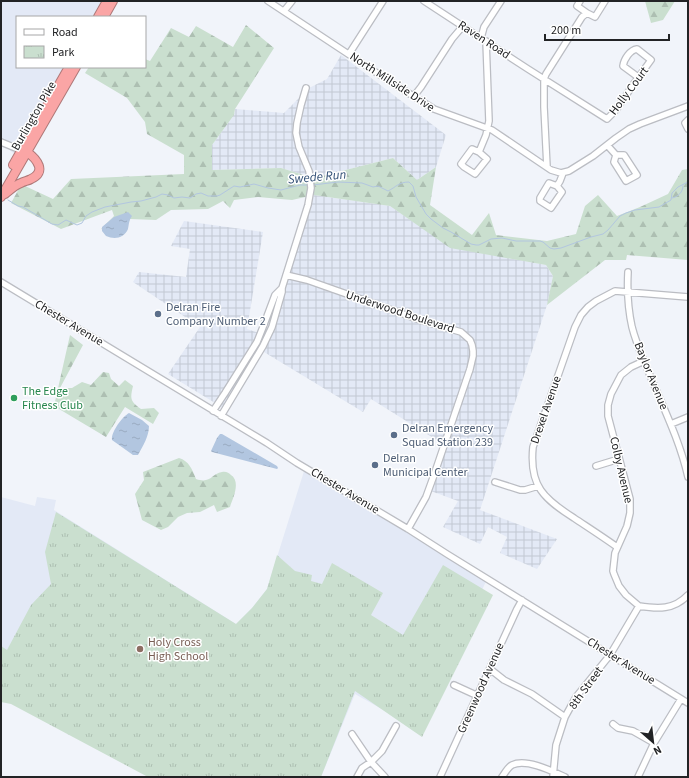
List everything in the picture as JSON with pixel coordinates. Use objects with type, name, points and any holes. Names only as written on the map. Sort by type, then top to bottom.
[{"type":"highway","points":[[99,16],[107,1]]},
{"type":"highway","points":[[105,16],[113,1]]},
{"type":"highway","name":"Burlington Pike","points":[[1,197],[68,68]]},
{"type":"highway","name":"Burlington Pike","points":[[1,187],[75,68]]},
{"type":"highway","points":[[1,197],[21,183],[31,179],[38,173],[38,162],[24,151]]},
{"type":"street","name":"North Millside Drive","points":[[268,1],[386,79],[438,111],[488,129],[547,168],[554,171],[563,172]]},
{"type":"street","points":[[284,11],[292,1]]},
{"type":"street","points":[[349,54],[383,1]]},
{"type":"street","name":"Raven Road","points":[[424,1],[544,79]]},
{"type":"street","points":[[480,38],[484,27],[501,1]]},
{"type":"street","points":[[580,1],[577,6],[587,13],[595,16],[605,1]]},
{"type":"street","points":[[547,168],[544,79],[547,71],[575,27],[587,13]]},
{"type":"street","points":[[414,96],[452,39],[463,26]]},
{"type":"street","points":[[479,152],[488,129],[489,115],[486,41]]},
{"type":"street","name":"Holly Court","points":[[544,79],[608,119],[620,105],[651,60],[637,49],[631,52],[623,66],[638,77]]},
{"type":"street","points":[[221,416],[264,346],[272,327],[282,288],[308,205],[311,188],[309,171],[299,147],[296,133],[300,108],[306,88]]},
{"type":"street","points":[[556,186],[560,181],[563,172],[569,172],[576,168],[607,144],[632,128],[687,108]]},
{"type":"street","points":[[688,120],[685,123],[688,129]]},
{"type":"street","points":[[1,142],[24,151]]},
{"type":"street","points":[[607,144],[616,155]]},
{"type":"street","points":[[472,149],[479,152],[487,159],[475,174],[461,164],[472,149]]},
{"type":"street","points":[[616,155],[624,155],[637,174],[626,181],[614,162],[616,155]]},
{"type":"street","points":[[549,183],[556,186],[562,192],[551,208],[540,201],[540,198],[549,183]]},
{"type":"street","name":"Baylor Avenue","points":[[628,272],[629,310],[632,328],[637,345],[671,424],[685,462],[688,477]]},
{"type":"street","name":"Underwood Boulevard","points":[[286,275],[307,280],[423,321],[462,332],[470,340],[473,351],[470,369],[429,489],[417,515],[408,529]]},
{"type":"street","name":"Chester Avenue","points":[[1,282],[408,529],[688,703]]},
{"type":"street","points":[[213,411],[257,342],[275,295],[282,288]]},
{"type":"street","name":"Drexel Avenue","points":[[617,548],[555,506],[546,497],[538,486],[532,467],[533,447],[575,327],[581,314],[588,307],[615,291],[688,297]]},
{"type":"street","name":"Colby Avenue","points":[[639,606],[618,586],[614,574],[615,553],[627,526],[630,513],[630,499],[608,416],[608,406],[610,394],[621,375],[631,367],[644,361]]},
{"type":"street","points":[[671,424],[688,417]]},
{"type":"street","points":[[596,466],[619,460]]},
{"type":"street","points":[[495,482],[520,490],[538,486]]},
{"type":"street","points":[[639,606],[664,608],[675,604],[688,595]]},
{"type":"street","name":"Greenwood Avenue","points":[[440,777],[522,600]]},
{"type":"street","name":"8th Street","points":[[553,774],[556,745],[565,717],[576,697],[610,655],[639,606]]},
{"type":"street","points":[[490,669],[504,680],[532,694],[565,717]]},
{"type":"street","points":[[454,685],[478,696]]},
{"type":"street","points":[[638,777],[654,743],[681,699]]},
{"type":"street","points":[[613,724],[618,728],[633,731],[654,743]]},
{"type":"street","points":[[357,777],[362,768],[371,762],[382,751],[396,726]]},
{"type":"street","points":[[352,734],[371,762],[385,777]]},
{"type":"street","points":[[502,777],[507,769],[519,762],[528,763],[553,774],[565,777]]},
{"type":"shaded area","points":[[1,1],[107,1],[99,16],[16,16],[16,68],[68,68],[18,157],[1,143]]},
{"type":"shaded area","points":[[341,55],[446,135],[436,167],[417,180],[393,158],[314,178],[281,168],[212,170],[212,145],[234,115],[235,109],[284,113],[309,88],[327,79]]},
{"type":"shaded area","points":[[314,195],[390,206],[450,247],[546,265],[553,276],[547,305],[480,510],[557,539],[537,569],[500,553],[507,537],[488,527],[480,544],[443,527],[458,501],[428,490],[443,444],[371,399],[363,412],[259,349],[223,408],[168,374],[200,327],[133,282],[139,272],[186,277],[190,249],[171,246],[184,221],[263,232],[247,329],[265,335]]},
{"type":"shaded area","points":[[305,468],[487,579],[419,730],[355,694],[321,777],[1,698],[1,497],[35,506],[37,497],[56,500],[54,510],[236,624],[252,608],[267,589]]},
{"type":"green space","points":[[645,1],[675,1],[663,20],[651,23]]},
{"type":"green space","points":[[246,25],[274,48],[235,109],[234,115],[212,145],[212,170],[281,168],[314,178],[393,158],[417,180],[436,167],[430,205],[472,235],[489,213],[496,235],[547,241],[576,234],[585,206],[598,195],[617,216],[668,194],[682,170],[688,169],[688,260],[627,255],[626,260],[605,260],[547,305],[553,276],[546,265],[450,248],[390,206],[314,195],[292,200],[258,197],[234,200],[230,208],[223,201],[208,209],[171,210],[156,220],[130,219],[123,235],[101,229],[114,216],[112,210],[61,229],[11,203],[21,185],[53,199],[71,179],[184,174],[184,155],[147,134],[145,122],[127,98],[85,73],[88,68],[146,68],[146,59],[150,61],[171,28],[189,37],[196,26],[233,47]]},
{"type":"green space","points":[[70,335],[83,345],[60,388],[72,388],[82,382],[91,385],[103,372],[109,373],[111,379],[119,386],[125,380],[133,386],[131,394],[132,399],[137,406],[141,409],[154,408],[159,413],[153,424],[125,407],[106,437],[54,406]]},
{"type":"green space","points":[[179,458],[188,463],[196,479],[208,480],[218,473],[223,472],[229,474],[234,478],[236,486],[234,495],[230,507],[217,512],[214,505],[200,512],[187,513],[178,517],[168,527],[161,530],[142,520],[135,494],[144,480],[143,472]]},
{"type":"green space","name":"Holy Cross High School","points":[[56,512],[236,624],[252,608],[267,589],[277,555],[295,571],[312,575],[311,581],[322,584],[332,563],[383,593],[371,615],[403,635],[443,565],[493,595],[422,737],[355,691],[321,777],[148,777],[11,704],[1,702],[1,646],[7,650],[31,605],[51,584],[45,552]]},
{"type":"water","points":[[128,212],[132,216],[126,232],[122,236],[116,238],[106,236],[102,231],[102,227],[114,217]]},
{"type":"water","points":[[129,413],[142,420],[149,426],[144,445],[138,455],[133,455],[112,440],[113,433],[118,425]]},
{"type":"water","points":[[220,434],[277,466],[278,468],[277,469],[212,452],[211,451]]},
{"type":"waterway","name":"Swede Run","points":[[313,185],[338,182],[362,183],[373,187],[378,186],[388,191],[400,184],[409,182],[413,186],[416,197],[426,214],[443,228],[471,244],[479,245],[491,239],[502,238],[516,241],[540,241],[554,249],[603,234],[620,216],[626,213],[635,210],[659,207],[671,200],[672,193],[678,187],[688,182]]},
{"type":"waterway","name":"Swede Run","points":[[8,200],[52,224],[58,225],[66,220],[77,225],[82,223],[86,216],[92,212],[105,207],[141,201],[162,194],[174,198],[190,198],[201,193],[208,196],[217,196],[234,186],[240,187],[254,184],[281,190],[300,185],[308,185]]},
{"type":"waterway","points":[[672,198],[680,194],[683,186]]},
{"type":"place","name":"Delran Fire Company Number 2","points":[[158,314]]},
{"type":"place","name":"The Edge Fitness Club","points":[[14,398]]},
{"type":"place","name":"Delran Emergency Squad Station 239","points":[[394,435]]},
{"type":"place","name":"Delran Municipal Center","points":[[375,465]]},
{"type":"place","name":"Holy Cross High School","points":[[140,649]]}]
